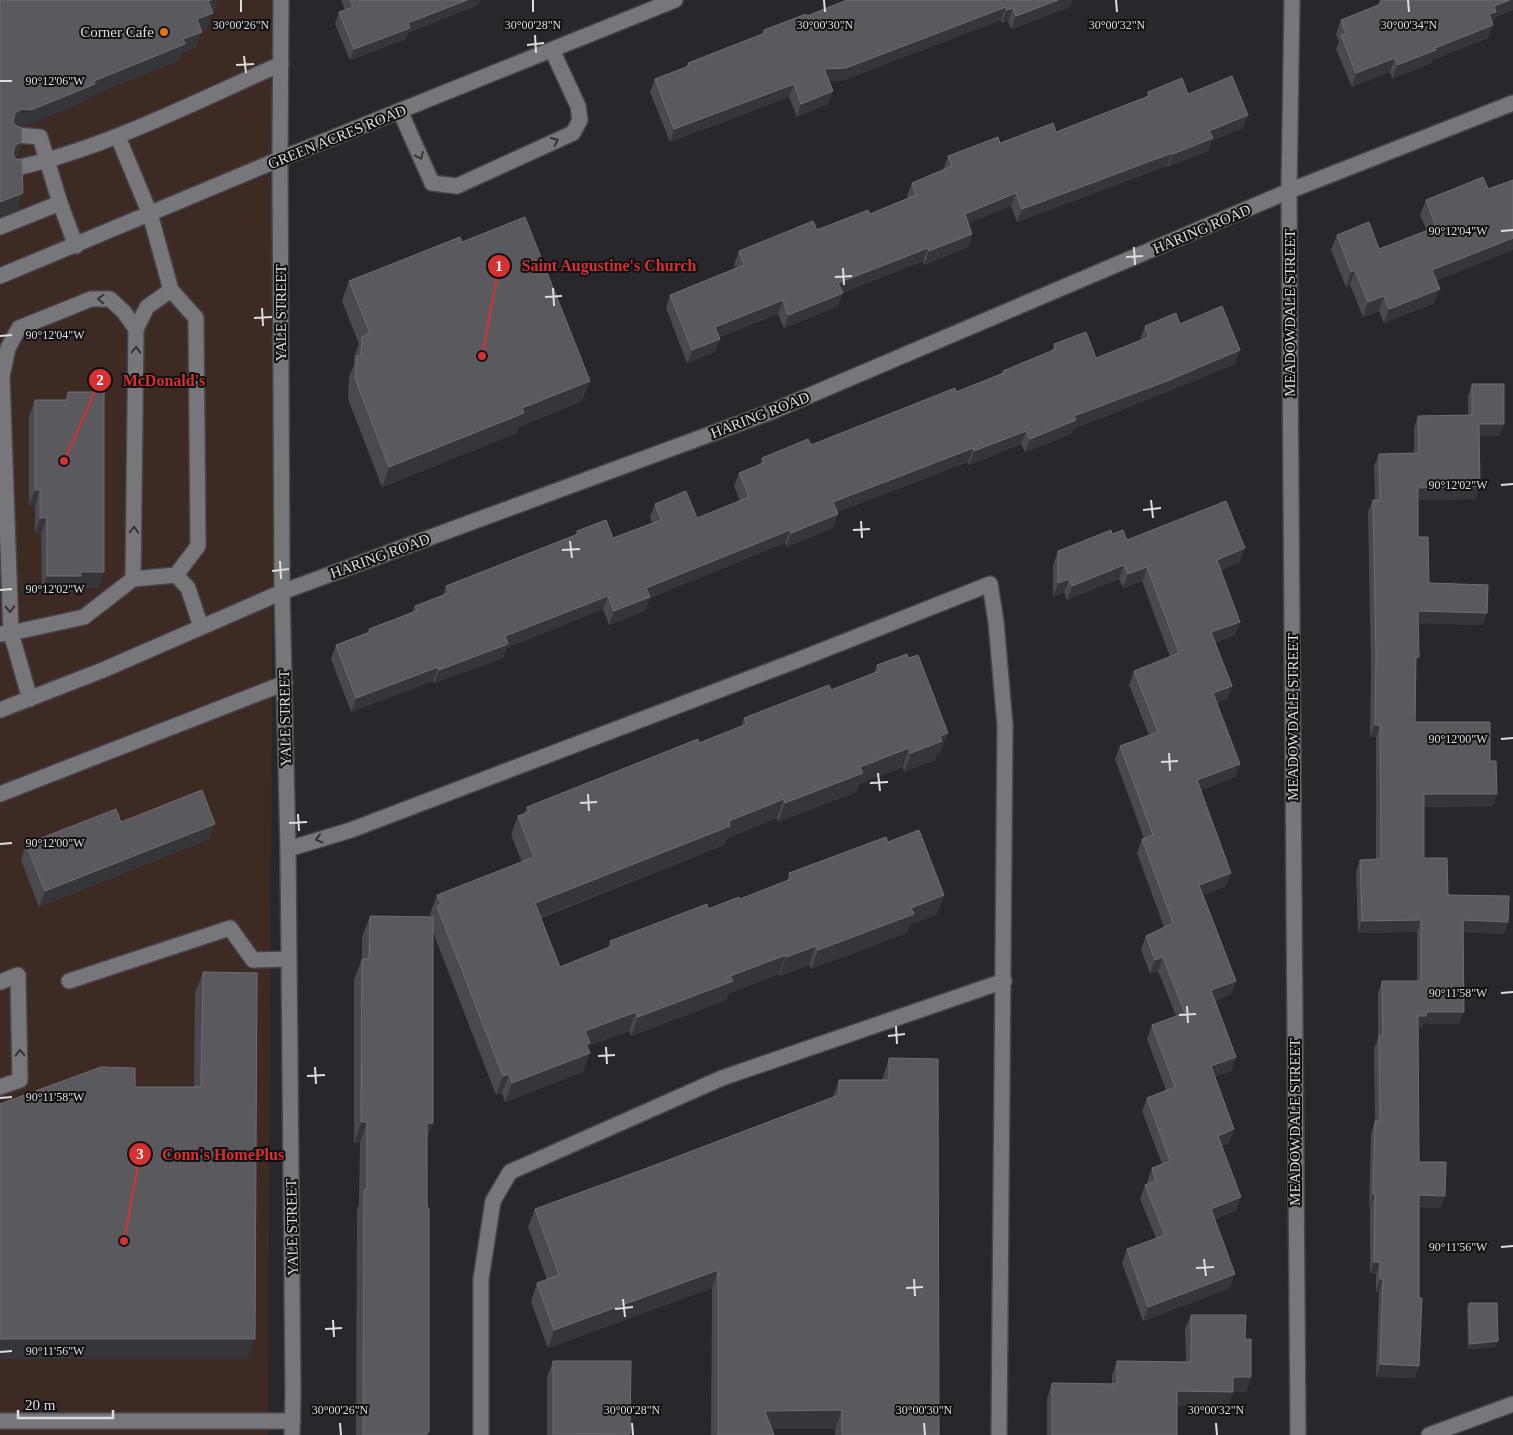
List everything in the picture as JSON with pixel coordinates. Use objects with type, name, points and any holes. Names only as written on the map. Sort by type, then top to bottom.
[{"type":"street","name":"YALE STREET","points":[[281,0],[282,592],[288,849],[292,1428]]},
{"type":"street","name":"GREEN ACRES ROAD","points":[[0,276],[76,246],[280,159],[675,0]]},
{"type":"street","name":"MEADOWDALE STREET","points":[[1292,0],[1290,191],[1298,1435]]},
{"type":"street","points":[[400,111],[432,183],[457,186],[573,133],[580,120],[578,106],[552,50]]},
{"type":"street","points":[[16,168],[47,161],[118,137],[281,64]]},
{"type":"street","name":"HARING ROAD","points":[[0,710],[104,670],[282,592],[773,411],[1290,191],[1513,103]]},
{"type":"street","points":[[16,135],[40,136],[60,203],[76,246]]},
{"type":"street","points":[[5,634],[84,617],[133,579],[176,575],[198,546],[196,318],[172,290],[150,214],[118,137]]},
{"type":"street","points":[[0,226],[60,203]]},
{"type":"street","points":[[133,579],[136,329],[147,307],[172,290]]},
{"type":"street","points":[[30,699],[5,634],[2,376],[8,348],[19,328],[91,298],[110,299],[124,312],[136,329]]},
{"type":"street","points":[[176,575],[188,588],[201,627]]},
{"type":"street","points":[[288,849],[350,830],[798,660],[990,584],[996,622],[1005,725],[999,1435]]},
{"type":"street","points":[[0,794],[285,683]]},
{"type":"street","points":[[69,982],[230,928],[253,960],[289,959]]},
{"type":"street","points":[[0,982],[18,975],[20,1080],[0,1087]]},
{"type":"street","points":[[481,1435],[481,1279],[493,1202],[510,1172],[722,1078],[1004,981]]},
{"type":"street","points":[[1429,1435],[1513,1404]]},
{"type":"street","points":[[0,1421],[118,1428],[292,1428]]},
{"type":"shaded area","points":[[0,0],[276,0],[268,1435],[0,1435]]},
{"type":"building","points":[[0,0],[211,0],[208,1],[213,13],[197,19],[202,32],[183,39],[185,44],[94,81],[95,84],[31,110],[22,109],[15,113],[13,122],[16,126],[22,128],[22,142],[15,145],[13,154],[16,159],[22,161],[23,193],[0,202]]},
{"type":"building","points":[[350,0],[467,0],[408,23],[410,28],[354,49],[339,12],[353,7]]},
{"type":"building","points":[[847,0],[1058,0],[1016,16],[1013,8],[1007,10],[1006,7],[846,68],[824,69],[833,91],[801,104],[794,84],[674,129],[655,79],[689,66],[688,63],[765,33],[764,30]]},
{"type":"building","points":[[1510,0],[1494,6],[1496,12],[1489,14],[1493,25],[1397,65],[1395,58],[1356,73],[1341,35],[1346,34],[1341,20],[1381,4],[1380,1]]},
{"type":"building","points":[[1232,76],[1248,115],[1209,131],[1213,138],[1022,209],[1016,193],[965,214],[972,234],[929,251],[928,248],[838,283],[843,293],[788,315],[783,300],[715,327],[720,339],[692,350],[670,295],[744,265],[739,251],[813,221],[817,230],[868,210],[870,214],[916,195],[912,183],[952,166],[948,156],[998,137],[1000,143],[1053,123],[1056,132],[1149,96],[1148,92],[1182,78],[1188,94]]},
{"type":"building","points":[[1483,177],[1488,189],[1513,180],[1513,238],[1432,270],[1440,289],[1389,309],[1384,296],[1368,302],[1355,270],[1351,272],[1337,235],[1369,222],[1379,249],[1436,227],[1426,200]]},
{"type":"building","points":[[525,217],[590,381],[522,408],[524,413],[389,467],[355,378],[357,356],[361,355],[362,337],[370,333],[349,281],[460,237],[462,242]]},
{"type":"building","points":[[1222,306],[1240,350],[1167,381],[1074,416],[1076,420],[1030,439],[1026,431],[974,451],[973,448],[833,502],[838,514],[791,533],[790,530],[646,588],[650,597],[614,611],[608,596],[505,636],[508,644],[439,670],[438,667],[356,698],[336,645],[370,632],[369,629],[417,611],[415,606],[449,593],[446,586],[578,534],[577,531],[606,520],[613,538],[661,520],[655,504],[686,491],[697,518],[749,497],[739,473],[764,463],[762,458],[808,439],[811,445],[955,388],[956,392],[1004,373],[1003,371],[1056,349],[1054,344],[1086,332],[1096,358],[1149,337],[1145,326],[1176,313],[1180,324]]},
{"type":"building","points":[[1472,384],[1504,384],[1504,424],[1479,424],[1480,486],[1418,488],[1418,537],[1428,537],[1429,583],[1488,585],[1487,613],[1418,611],[1419,657],[1416,657],[1415,722],[1490,722],[1490,761],[1496,761],[1497,794],[1424,794],[1424,858],[1447,858],[1448,895],[1509,896],[1508,922],[1463,920],[1464,1012],[1427,1012],[1426,1016],[1418,1016],[1419,1162],[1446,1162],[1445,1196],[1419,1195],[1419,1298],[1422,1298],[1419,1366],[1380,1364],[1383,1279],[1380,1279],[1380,1262],[1374,1262],[1375,1194],[1373,1194],[1375,1121],[1380,1121],[1379,1036],[1383,1036],[1382,981],[1421,981],[1421,920],[1362,921],[1360,860],[1381,859],[1380,725],[1375,725],[1376,656],[1373,500],[1380,500],[1379,454],[1419,453],[1418,416],[1472,415]]},
{"type":"building","points":[[68,392],[104,392],[104,572],[80,572],[81,576],[47,576],[47,518],[40,518],[40,490],[35,490],[35,400],[68,400]]},
{"type":"building","points":[[1226,501],[1245,548],[1217,560],[1240,622],[1211,632],[1232,686],[1213,693],[1240,764],[1197,780],[1231,873],[1199,885],[1236,981],[1211,990],[1236,1057],[1211,1066],[1234,1129],[1218,1136],[1241,1197],[1211,1209],[1235,1274],[1148,1307],[1127,1249],[1165,1235],[1145,1185],[1156,1181],[1152,1168],[1170,1161],[1147,1098],[1175,1087],[1152,1025],[1185,1013],[1163,957],[1155,960],[1146,936],[1173,923],[1142,839],[1153,835],[1120,746],[1158,732],[1134,671],[1179,653],[1147,567],[1128,574],[1124,565],[1072,586],[1069,579],[1058,583],[1058,551],[1111,530],[1112,534],[1123,530],[1127,540]]},
{"type":"building","points":[[907,654],[909,658],[918,655],[948,733],[940,736],[942,741],[911,753],[909,748],[860,767],[863,773],[785,803],[784,799],[729,821],[730,826],[535,903],[560,967],[612,946],[610,941],[707,904],[708,909],[739,897],[740,899],[791,879],[789,873],[886,837],[888,842],[919,830],[944,895],[911,908],[914,914],[818,950],[816,946],[786,957],[786,955],[730,976],[733,981],[638,1017],[636,1012],[585,1031],[590,1043],[586,1044],[590,1053],[512,1083],[509,1074],[503,1076],[437,906],[441,904],[437,895],[534,857],[518,816],[529,812],[527,807],[698,739],[699,743],[747,724],[744,718],[829,685],[831,690],[879,671],[877,665]]},
{"type":"building","points":[[202,790],[215,824],[45,891],[26,844],[116,809],[121,822]]},
{"type":"building","points":[[370,916],[433,917],[433,1123],[427,1123],[429,1432],[426,1432],[426,1435],[363,1435],[364,1190],[367,1190],[367,1122],[361,1122],[362,959],[369,959]]},
{"type":"building","points":[[203,972],[257,973],[255,1339],[0,1339],[0,1104],[101,1067],[135,1068],[135,1087],[201,1087]]},
{"type":"building","points":[[889,1058],[938,1059],[939,1435],[842,1435],[842,1410],[765,1411],[774,1435],[718,1435],[718,1270],[554,1330],[537,1283],[559,1275],[535,1209],[839,1095],[839,1080],[889,1080]]},
{"type":"building","points":[[1469,1303],[1497,1303],[1498,1341],[1470,1344]]},
{"type":"building","points":[[1191,1315],[1246,1315],[1245,1339],[1251,1339],[1251,1377],[1233,1377],[1233,1392],[1177,1391],[1177,1435],[1052,1435],[1052,1383],[1117,1384],[1117,1361],[1191,1362]]},
{"type":"building","points":[[553,1361],[631,1361],[630,1434],[553,1434]]},
{"type":"place","name":"Corner Cafe","points":[[164,32]]},
{"type":"place","name":"Saint Augustine's Church","points":[[482,356]]},
{"type":"place","name":"McDonald's","points":[[64,461]]},
{"type":"place","name":"Conn's HomePlus","points":[[124,1241]]}]
